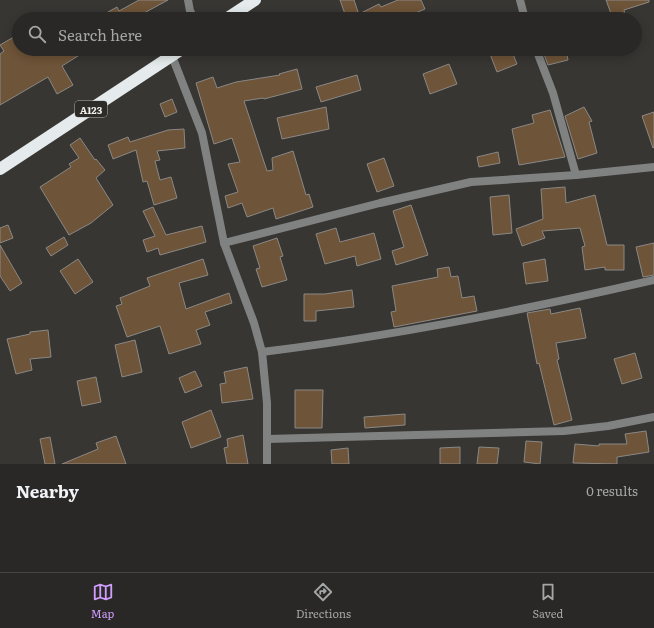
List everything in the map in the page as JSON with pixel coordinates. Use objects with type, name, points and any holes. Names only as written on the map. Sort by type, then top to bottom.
[{"type":"highway","points":[[237,12],[255,0]]},
{"type":"highway","name":"A123","points":[[0,169],[172,56]]},
{"type":"street","points":[[188,0],[191,12]]},
{"type":"street","points":[[520,0],[523,12]]},
{"type":"street","points":[[172,56],[202,133],[224,243],[254,323],[262,352],[267,403],[267,464]]},
{"type":"street","points":[[539,56],[552,93],[576,175]]},
{"type":"street","points":[[224,243],[380,203],[471,182],[576,175],[654,166]]},
{"type":"street","points":[[262,352],[351,340],[589,295],[654,280]]},
{"type":"street","points":[[267,439],[564,431],[608,426],[654,417]]},
{"type":"building","points":[[139,0],[168,0],[146,12],[108,12],[117,7],[119,11]]},
{"type":"building","points":[[340,0],[354,0],[358,12],[344,12]]},
{"type":"building","points":[[398,0],[421,0],[425,9],[418,12],[363,12],[379,4],[381,7]]},
{"type":"building","points":[[606,0],[649,0],[649,2],[624,10],[624,12],[610,12]]},
{"type":"building","points":[[12,38],[12,56],[78,56],[62,66],[73,85],[57,94],[48,77],[0,105],[0,54],[4,51],[0,45]]},
{"type":"building","points":[[491,56],[514,56],[517,64],[497,72]]},
{"type":"building","points":[[545,56],[567,56],[568,60],[548,65]]},
{"type":"building","points":[[449,64],[457,84],[430,94],[423,74]]},
{"type":"building","points":[[297,69],[302,89],[264,99],[244,101],[267,171],[273,170],[272,158],[293,151],[306,195],[309,194],[313,207],[276,219],[273,208],[247,217],[242,203],[228,208],[225,196],[238,192],[228,164],[240,162],[232,138],[214,144],[196,83],[213,77],[217,88],[236,82],[280,75],[279,74]]},
{"type":"building","points":[[357,75],[361,90],[321,102],[316,87]]},
{"type":"building","points":[[172,99],[177,112],[165,117],[160,104]]},
{"type":"building","points":[[326,107],[329,129],[282,139],[277,118]]},
{"type":"building","points":[[584,107],[592,121],[589,122],[597,153],[578,159],[565,116]]},
{"type":"building","points":[[550,110],[565,157],[519,165],[512,129],[534,123],[532,115]]},
{"type":"building","points":[[654,112],[654,147],[653,148],[642,116]]},
{"type":"building","points":[[184,129],[185,148],[157,151],[160,160],[155,161],[160,180],[171,177],[177,198],[154,205],[147,181],[143,182],[136,150],[113,159],[108,145],[128,137],[130,142],[168,130]]},
{"type":"building","points":[[80,138],[95,160],[96,159],[105,170],[96,178],[113,205],[91,223],[69,235],[40,187],[71,167],[69,164],[79,158],[70,145]]},
{"type":"building","points":[[498,152],[500,163],[479,167],[477,157]]},
{"type":"building","points":[[384,158],[394,186],[377,192],[367,164]]},
{"type":"building","points":[[565,187],[566,203],[595,195],[607,245],[624,245],[624,270],[605,270],[605,267],[585,270],[582,247],[585,246],[580,228],[542,231],[545,238],[522,246],[516,229],[543,219],[541,189]]},
{"type":"building","points":[[509,195],[512,233],[493,235],[490,197]]},
{"type":"building","points":[[411,205],[428,255],[396,265],[392,251],[404,247],[393,211]]},
{"type":"building","points":[[153,207],[166,235],[202,226],[206,242],[160,255],[158,248],[147,252],[143,240],[155,236],[143,211]]},
{"type":"building","points":[[8,225],[13,238],[0,243],[0,228]]},
{"type":"building","points":[[336,228],[340,242],[374,233],[381,259],[357,266],[355,256],[325,264],[316,234]]},
{"type":"building","points":[[64,237],[68,245],[51,256],[46,248]]},
{"type":"building","points":[[277,238],[283,256],[280,257],[287,280],[262,287],[256,269],[260,268],[253,246]]},
{"type":"building","points":[[654,243],[654,275],[643,277],[636,247]]},
{"type":"building","points":[[0,245],[22,283],[10,291],[0,276]]},
{"type":"building","points":[[78,259],[93,282],[75,294],[60,271]]},
{"type":"building","points":[[203,259],[208,275],[179,283],[186,309],[229,293],[232,303],[205,312],[210,325],[196,330],[201,344],[169,354],[160,326],[127,337],[116,306],[122,304],[120,298],[150,286],[147,278]]},
{"type":"building","points":[[545,259],[548,281],[526,284],[523,263]]},
{"type":"building","points":[[449,267],[451,277],[458,276],[462,298],[474,296],[477,311],[394,327],[391,312],[396,311],[392,286],[438,277],[437,269]]},
{"type":"building","points":[[352,290],[354,307],[316,311],[316,321],[304,321],[304,294],[325,294]]},
{"type":"building","points":[[580,308],[586,338],[556,343],[559,359],[557,360],[572,420],[554,425],[539,363],[537,364],[527,313],[550,309],[551,314]]},
{"type":"building","points":[[48,330],[51,357],[30,359],[32,370],[16,374],[7,339],[30,334],[30,332]]},
{"type":"building","points":[[135,340],[142,372],[122,377],[115,345]]},
{"type":"building","points":[[635,353],[642,378],[622,384],[614,359]]},
{"type":"building","points":[[247,367],[253,399],[222,403],[220,384],[226,383],[224,372]]},
{"type":"building","points":[[195,371],[202,386],[185,393],[179,378]]},
{"type":"building","points":[[96,377],[101,402],[82,406],[77,381]]},
{"type":"building","points":[[295,390],[323,390],[322,428],[295,428]]},
{"type":"building","points":[[211,410],[221,437],[191,448],[182,422]]},
{"type":"building","points":[[405,414],[405,425],[365,428],[364,417]]},
{"type":"building","points":[[646,431],[649,452],[617,457],[617,464],[573,463],[575,444],[599,446],[599,444],[627,444],[625,434]]},
{"type":"building","points":[[243,435],[248,464],[227,464],[224,448],[228,447],[227,439]]},
{"type":"building","points":[[116,436],[126,464],[62,464],[98,449],[96,443]]},
{"type":"building","points":[[50,437],[55,464],[45,464],[40,439]]},
{"type":"building","points":[[526,441],[542,442],[540,464],[524,462]]},
{"type":"building","points":[[460,447],[460,464],[440,464],[440,448]]},
{"type":"building","points":[[479,447],[499,448],[497,464],[477,464]]},
{"type":"building","points":[[348,448],[349,464],[332,464],[331,450]]}]
